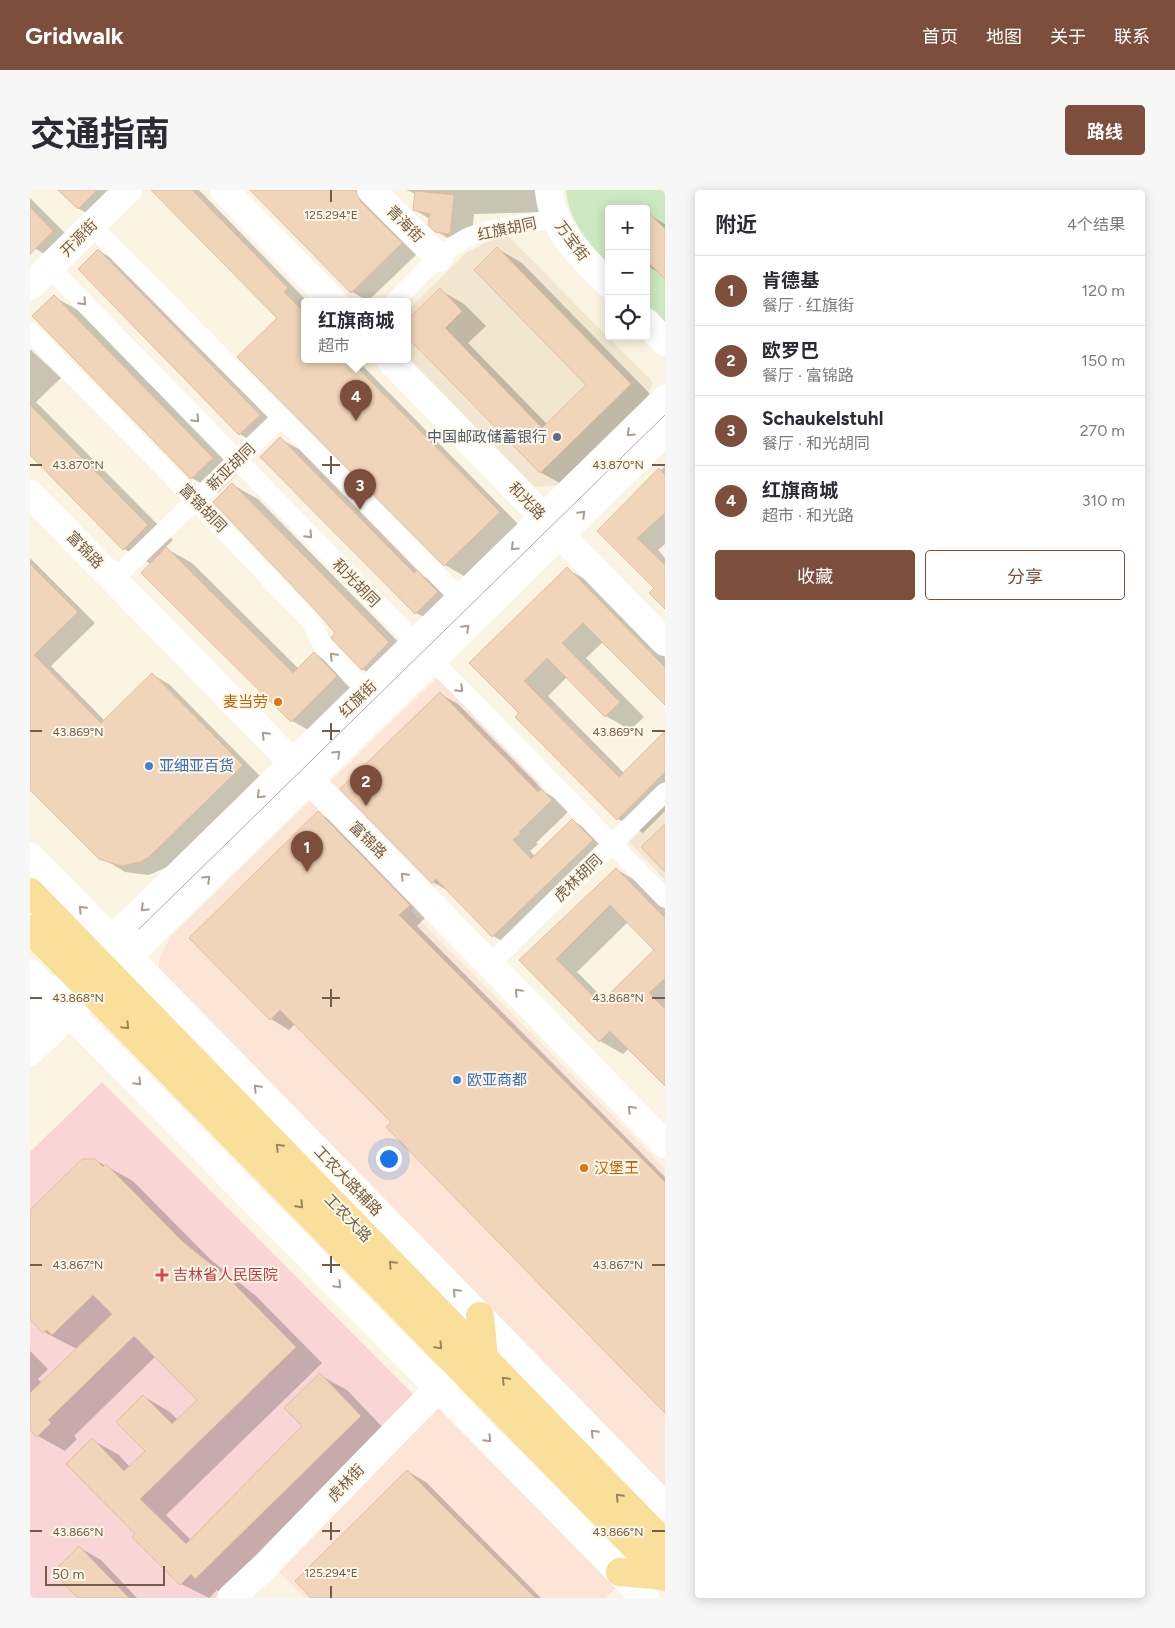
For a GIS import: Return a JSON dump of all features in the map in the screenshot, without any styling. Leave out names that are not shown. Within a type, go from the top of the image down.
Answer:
[{"type":"main road","name":"工农大路","points":[[30,892],[102,965],[472,1363],[665,1577]]},
{"type":"main road","name":"工农大路","points":[[30,929],[102,965]]},
{"type":"main road","points":[[472,1363],[480,1316]]},
{"type":"main road","name":"工农大路","points":[[472,1363],[660,1534]]},
{"type":"main road","points":[[629,1588],[665,1577]]},
{"type":"street","name":"开源街","points":[[39,277],[128,190]]},
{"type":"street","points":[[224,190],[330,298]]},
{"type":"street","name":"青海街","points":[[371,190],[439,258]]},
{"type":"street","name":"万宝街","points":[[549,190],[554,219],[574,248],[605,280]]},
{"type":"street","name":"红旗胡同","points":[[398,298],[454,245],[473,235],[554,219]]},
{"type":"street","points":[[91,225],[461,599]]},
{"type":"street","name":"和光胡同","points":[[39,277],[237,462],[665,898]]},
{"type":"street","points":[[650,326],[665,342]]},
{"type":"street","name":"富锦胡同","points":[[30,332],[196,500],[311,622],[322,644],[366,691]]},
{"type":"street","name":"和光路","points":[[393,363],[665,642]]},
{"type":"street","name":"红旗街","points":[[30,1052],[62,1004],[552,527],[665,399]]},
{"type":"street","name":"新亚胡同","points":[[114,580],[282,417]]},
{"type":"street","name":"红旗街","points":[[301,772],[366,691],[424,652],[461,599],[552,527],[665,432]]},
{"type":"street","name":"富锦路","points":[[30,494],[665,1144]]},
{"type":"street","name":"虎林胡同","points":[[490,964],[665,792]]},
{"type":"street","name":"工农大路辅路","points":[[30,856],[102,965],[480,1316],[665,1506]]},
{"type":"street","points":[[30,972],[439,1388],[629,1588]]},
{"type":"street","name":"红旗街","points":[[30,1020],[62,1004]]},
{"type":"street","name":"虎林街","points":[[231,1598],[265,1566],[439,1388],[472,1363]]},
{"type":"shaded area","points":[[508,236],[605,334],[605,340],[611,340],[653,382],[644,403],[559,485],[535,487],[411,361],[411,307],[466,253],[489,241]]},
{"type":"shaded area","name":"欧亚商都","points":[[438,677],[541,782],[411,911],[665,1169],[665,1490],[159,969],[159,959],[170,937]]},
{"type":"shaded area","points":[[665,807],[665,880],[629,842]]},
{"type":"shaded area","name":"吉林省人民医院","points":[[102,1082],[417,1398],[215,1598],[30,1598],[30,1152]]},
{"type":"shaded area","points":[[438,1401],[618,1586],[605,1598],[305,1598],[274,1567]]},
{"type":"green space","points":[[566,190],[665,190],[665,324],[650,308],[650,205],[605,205],[605,260],[587,240],[575,222]]},
{"type":"building","points":[[58,190],[97,190],[78,209]]},
{"type":"building","points":[[151,190],[192,190],[288,288],[284,292],[301,309],[301,363],[353,363],[500,512],[444,566],[237,357],[277,318]]},
{"type":"building","points":[[250,190],[356,190],[360,201],[402,243],[351,293]]},
{"type":"building","points":[[415,191],[454,195],[450,234],[435,232],[428,225],[430,214],[413,210]]},
{"type":"building","points":[[30,207],[53,231],[30,254]]},
{"type":"building","points":[[650,214],[665,229],[665,279],[650,264]]},
{"type":"building","points":[[497,247],[631,384],[540,473],[411,341],[411,316],[440,288],[462,311],[445,328],[542,428],[586,385],[474,270]]},
{"type":"building","points":[[98,249],[260,415],[239,435],[78,269]]},
{"type":"building","points":[[54,295],[213,458],[191,479],[32,316]]},
{"type":"building","points":[[30,405],[148,525],[123,550],[30,455]]},
{"type":"building","points":[[280,437],[414,573],[417,570],[438,592],[415,614],[260,457]]},
{"type":"building","points":[[659,468],[665,475],[665,513],[637,538],[665,565],[665,609],[649,593],[654,588],[597,531]]},
{"type":"building","points":[[232,483],[389,642],[362,670],[331,638],[335,633],[319,614],[213,502]]},
{"type":"building","points":[[166,547],[293,673],[314,652],[337,676],[291,722],[141,573]]},
{"type":"building","points":[[30,564],[78,612],[34,655],[101,723],[152,673],[243,765],[149,857],[140,862],[121,866],[99,859],[30,790]]},
{"type":"building","points":[[567,567],[665,667],[665,705],[583,623],[562,643],[620,702],[605,717],[547,658],[524,681],[619,777],[665,731],[665,772],[617,820],[515,717],[519,713],[469,663]]},
{"type":"building","points":[[440,692],[538,792],[541,789],[552,800],[513,840],[531,859],[572,819],[593,840],[492,937],[436,879],[432,883],[340,789]]},
{"type":"building","name":"欧亚商都","points":[[318,811],[410,905],[399,915],[665,1182],[665,1413],[386,1127],[391,1122],[280,1010],[270,1020],[189,938]]},
{"type":"building","points":[[665,824],[665,872],[641,847]]},
{"type":"building","points":[[616,868],[665,918],[665,978],[649,993],[665,1009],[665,1086],[610,1031],[599,1042],[519,960]],"holes":[[[610,905],[654,950],[600,1003],[556,959]]]},
{"type":"building","points":[[82,1159],[95,1159],[103,1167],[106,1164],[183,1242],[229,1279],[296,1347],[140,1499],[186,1544],[302,1426],[284,1408],[320,1373],[361,1416],[195,1579],[191,1574],[180,1585],[132,1537],[135,1534],[66,1464],[92,1438],[124,1471],[145,1451],[116,1422],[143,1395],[172,1424],[197,1400],[134,1336],[48,1420],[51,1423],[37,1437],[30,1430],[30,1393],[112,1314],[93,1295],[52,1335],[47,1330],[43,1333],[30,1319],[30,1210]]},
{"type":"building","points":[[407,1470],[535,1598],[311,1598],[295,1581]]},
{"type":"building","points":[[79,1546],[129,1598],[78,1598],[53,1572]]},
{"type":"tram line","points":[[139,929],[665,415]]},
{"type":"place","name":"红旗商城","points":[[356,421]]},
{"type":"place","name":"中国邮政储蓄银行","points":[[557,437]]},
{"type":"place","name":"Schaukelstuhl","points":[[360,510]]},
{"type":"place","name":"麦当劳","points":[[278,702]]},
{"type":"place","name":"亚细亚百货","points":[[149,766]]},
{"type":"place","name":"欧罗巴","points":[[366,806]]},
{"type":"place","name":"肯德基","points":[[307,872]]},
{"type":"place","name":"欧亚商都","points":[[457,1080]]},
{"type":"place","name":"汉堡王","points":[[584,1168]]},
{"type":"place","name":"吉林省人民医院","points":[[162,1275]]}]
